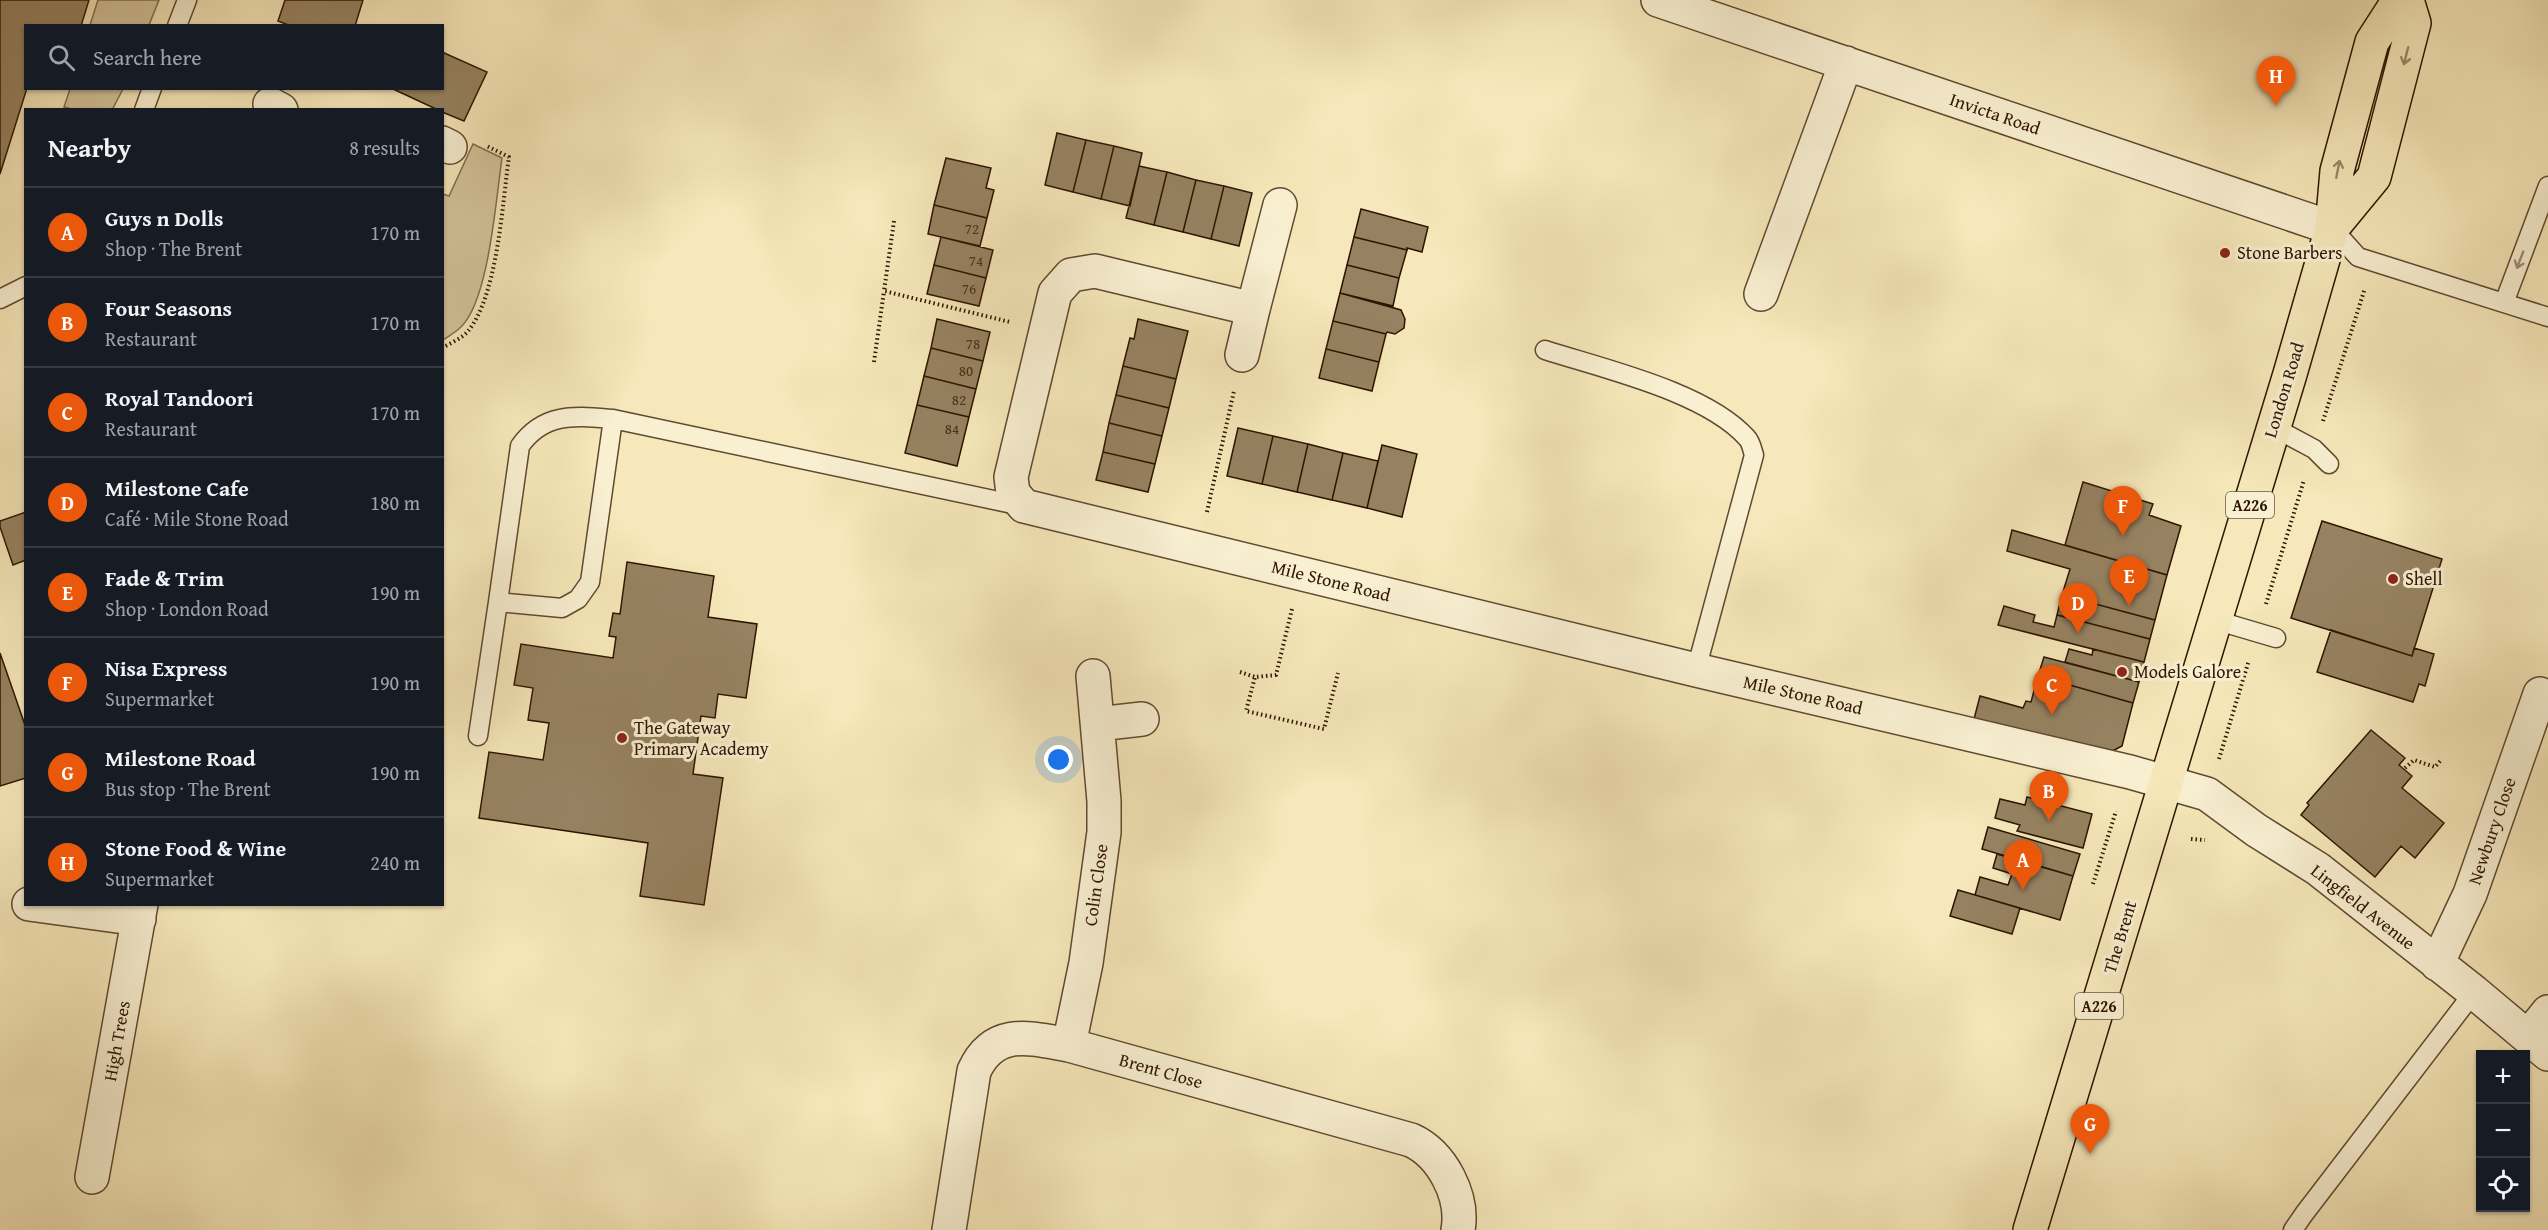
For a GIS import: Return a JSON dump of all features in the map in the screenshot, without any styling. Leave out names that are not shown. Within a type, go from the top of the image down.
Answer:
[{"type":"main road","name":"London Road","points":[[2166,782],[2332,228],[2337,171],[2372,42],[2398,0]]},
{"type":"main road","points":[[2332,228],[2374,177],[2414,23],[2407,0]]},
{"type":"main road","name":"The Brent","points":[[2030,1230],[2166,782]]},
{"type":"street","name":"Invicta Road","points":[[1658,0],[2332,228]]},
{"type":"street","points":[[1761,294],[1846,63]]},
{"type":"street","points":[[1242,355],[1280,205]]},
{"type":"street","points":[[1024,506],[1013,493],[1011,477],[1055,293],[1071,275],[1095,271],[1253,309]]},
{"type":"street","name":"Mile Stone Road","points":[[1024,506],[2166,782]]},
{"type":"street","name":"Colin Close","points":[[1069,1045],[1086,963],[1104,832],[1093,676]]},
{"type":"street","name":"Newbury Close","points":[[2437,964],[2470,894],[2540,694]]},
{"type":"street","points":[[1098,724],[1142,719]]},
{"type":"street","name":"Lingfield Avenue","points":[[2166,782],[2207,794],[2256,830],[2318,869],[2474,992],[2541,1034]]},
{"type":"street","points":[[0,901],[24,904]]},
{"type":"street","points":[[55,906],[140,912]]},
{"type":"street","name":"High Trees","points":[[92,1177],[140,912]]},
{"type":"street","name":"Brent Close","points":[[949,1230],[970,1083],[983,1054],[992,1046],[1010,1039],[1040,1040],[1069,1045],[1412,1140],[1434,1156],[1448,1178],[1458,1204],[1458,1230]]},
{"type":"lane","points":[[178,24],[187,0]]},
{"type":"lane","points":[[145,108],[151,90]]},
{"type":"lane","points":[[2504,303],[2548,186]]},
{"type":"lane","points":[[2332,228],[2358,257],[2548,317]]},
{"type":"lane","points":[[0,299],[24,287]]},
{"type":"lane","points":[[1545,350],[1672,392],[1723,417],[1749,440],[1754,455],[1696,670]]},
{"type":"lane","points":[[478,736],[520,446],[530,433],[546,422],[568,417],[613,419],[1024,506]]},
{"type":"lane","points":[[498,602],[562,608],[578,599],[590,582],[613,419]]},
{"type":"lane","points":[[2273,427],[2314,449],[2329,464]]},
{"type":"lane","points":[[2215,620],[2276,638]]},
{"type":"lane","points":[[2294,1230],[2474,992]]},
{"type":"path","points":[[444,347],[468,332],[482,308],[491,279],[509,157],[473,139],[446,145]]},
{"type":"path","points":[[874,362],[894,221]]},
{"type":"path","points":[[2218,765],[2257,632],[2373,262]]},
{"type":"path","points":[[884,291],[1046,331]]},
{"type":"path","points":[[1198,549],[1242,355]]},
{"type":"path","points":[[1240,672],[1255,677],[1276,675],[1295,598]]},
{"type":"path","points":[[1280,660],[1287,661]]},
{"type":"path","points":[[1255,677],[1246,711],[1324,729],[1338,673]]},
{"type":"path","points":[[2405,768],[2414,760],[2435,767],[2442,759]]},
{"type":"path","points":[[2090,895],[2119,800]]},
{"type":"shaded area","points":[[98,0],[159,0],[149,24],[90,24]]},
{"type":"shaded area","points":[[69,90],[122,90],[113,108],[64,107]]},
{"type":"shaded area","points":[[473,144],[502,158],[490,247],[478,295],[471,314],[461,327],[444,339],[444,194],[449,196]]},
{"type":"building","points":[[0,0],[89,0],[82,24],[24,24],[24,90],[26,90],[0,174]]},
{"type":"building","points":[[285,0],[363,0],[356,24],[286,24],[278,21]]},
{"type":"building","points":[[444,53],[487,72],[464,121],[444,113],[444,108],[434,108],[395,90],[444,90]]},
{"type":"building","points":[[1057,133],[1086,140],[1073,192],[1045,185]]},
{"type":"building","points":[[1086,140],[1114,146],[1101,199],[1073,192]]},
{"type":"building","points":[[1114,146],[1142,153],[1130,206],[1101,199]]},
{"type":"building","points":[[946,158],[991,168],[986,188],[994,190],[987,218],[934,205]]},
{"type":"building","points":[[1139,166],[1167,172],[1154,225],[1126,218]]},
{"type":"building","points":[[1167,172],[1196,180],[1183,232],[1154,225]]},
{"type":"building","points":[[1196,180],[1224,186],[1211,239],[1183,232]]},
{"type":"building","points":[[1224,186],[1252,193],[1239,246],[1211,239]]},
{"type":"building","points":[[934,205],[987,218],[980,246],[928,234]]},
{"type":"building","points":[[1361,209],[1428,227],[1422,252],[1354,237]]},
{"type":"building","points":[[941,237],[993,250],[986,278],[934,265]]},
{"type":"building","points":[[1354,237],[1407,250],[1399,278],[1347,265]]},
{"type":"building","points":[[934,265],[986,278],[979,306],[927,294]]},
{"type":"building","points":[[1347,265],[1399,278],[1393,306],[1340,293]]},
{"type":"building","points":[[1340,293],[1401,310],[1405,319],[1404,328],[1395,334],[1387,332],[1386,334],[1333,321]]},
{"type":"building","points":[[937,319],[990,332],[983,361],[931,348]]},
{"type":"building","points":[[1138,319],[1188,331],[1176,379],[1123,366],[1130,338],[1134,339]]},
{"type":"building","points":[[1333,321],[1386,334],[1379,362],[1326,349]]},
{"type":"building","points":[[931,348],[983,361],[976,389],[924,376]]},
{"type":"building","points":[[1326,349],[1379,362],[1372,391],[1319,378]]},
{"type":"building","points":[[1123,366],[1176,379],[1169,408],[1116,395]]},
{"type":"building","points":[[924,376],[976,389],[969,417],[917,405]]},
{"type":"building","points":[[1116,395],[1169,408],[1162,436],[1109,423]]},
{"type":"building","points":[[917,405],[969,417],[957,466],[905,453]]},
{"type":"building","points":[[1109,423],[1162,436],[1155,464],[1103,452]]},
{"type":"building","points":[[1238,428],[1273,436],[1262,484],[1227,476]]},
{"type":"building","points":[[1273,436],[1308,444],[1297,492],[1262,484]]},
{"type":"building","points":[[1308,444],[1343,453],[1332,500],[1297,492]]},
{"type":"building","points":[[1382,445],[1417,454],[1402,517],[1367,508]]},
{"type":"building","points":[[1103,452],[1155,464],[1148,492],[1096,480]]},
{"type":"building","points":[[1343,453],[1378,461],[1367,508],[1332,500]]},
{"type":"building","points":[[2083,482],[2153,504],[2149,515],[2181,526],[2167,575],[2065,545]]},
{"type":"building","points":[[24,513],[24,561],[13,565],[0,521]]},
{"type":"building","points":[[2322,521],[2442,559],[2412,656],[2291,618]]},
{"type":"building","points":[[2012,530],[2167,575],[2155,620],[2062,595],[2070,569],[2007,551]]},
{"type":"building","name":"The Gateway Primary Academy","points":[[627,562],[714,576],[708,617],[757,624],[746,698],[718,694],[715,718],[701,716],[693,774],[723,778],[704,905],[640,896],[648,843],[479,818],[489,752],[543,760],[549,723],[528,720],[533,688],[514,685],[521,644],[613,658],[616,637],[609,636],[613,613],[620,614]]},
{"type":"building","points":[[2062,595],[2155,620],[2150,639],[2057,615]]},
{"type":"building","points":[[2004,606],[2035,615],[2033,622],[2054,627],[2057,615],[2150,639],[2144,662],[1998,625]]},
{"type":"building","points":[[2331,630],[2412,656],[2414,648],[2434,654],[2425,686],[2419,684],[2413,702],[2317,672]]},
{"type":"building","name":"Models Galore","points":[[2069,649],[2092,655],[2093,649],[2144,662],[2139,682],[2065,662]]},
{"type":"building","points":[[0,653],[24,722],[24,779],[0,786]]},
{"type":"building","points":[[2044,657],[2139,682],[2133,703],[2038,676]]},
{"type":"building","points":[[2038,676],[2133,703],[2122,746],[2109,753],[1973,723],[1980,696],[2023,708],[2026,701],[2031,702]]},
{"type":"building","points":[[2371,730],[2405,758],[2399,765],[2412,776],[2402,788],[2444,823],[2415,858],[2401,846],[2375,877],[2301,815],[2309,805],[2307,803]]},
{"type":"building","points":[[2027,797],[2092,814],[2083,848],[2017,831],[2020,825],[1995,818],[2000,799],[2025,805]]},
{"type":"building","points":[[1988,827],[2080,854],[2073,876],[1982,849]]},
{"type":"building","points":[[1997,854],[2073,876],[2060,920],[1975,895],[1980,877],[2008,885],[2012,874],[1993,868]]},
{"type":"building","points":[[1958,890],[2020,908],[2012,934],[1950,916]]},
{"type":"place","name":"Stone Food & Wine","points":[[2276,106]]},
{"type":"place","name":"Stone Barbers","points":[[2225,253]]},
{"type":"place","name":"Nisa Express","points":[[2123,536]]},
{"type":"place","name":"Shell","points":[[2393,579]]},
{"type":"place","name":"Fade & Trim","points":[[2129,606]]},
{"type":"place","name":"Milestone Cafe","points":[[2078,633]]},
{"type":"place","name":"Models Galore","points":[[2122,672]]},
{"type":"place","name":"Royal Tandoori","points":[[2052,715]]},
{"type":"place","name":"The Gateway Primary Academy","points":[[622,738]]},
{"type":"place","name":"Four Seasons","points":[[2049,821]]},
{"type":"place","name":"Guys n Dolls","points":[[2023,890]]},
{"type":"place","name":"Milestone Road","points":[[2090,1154]]}]
